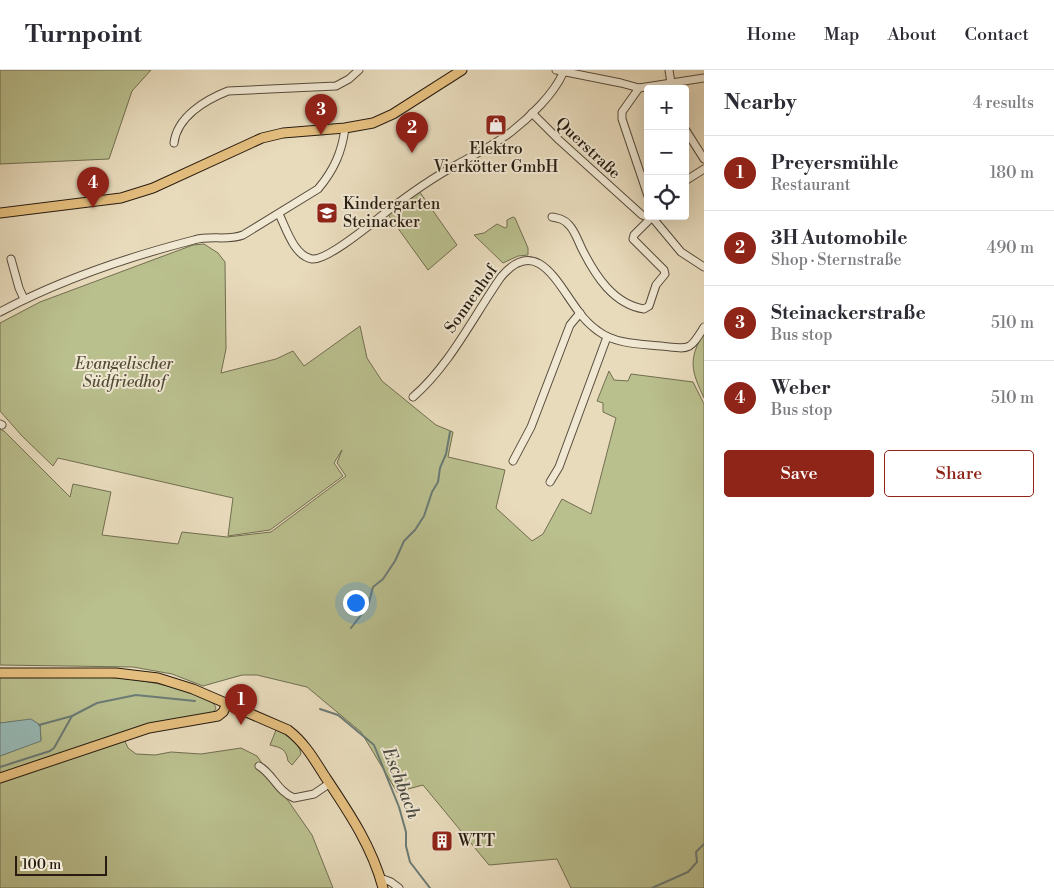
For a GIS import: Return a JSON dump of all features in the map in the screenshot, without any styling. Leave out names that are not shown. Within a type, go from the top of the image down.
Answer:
[{"type":"main road","points":[[0,212],[121,198],[153,188],[262,138],[283,133],[345,128],[383,120],[462,70]]},
{"type":"main road","points":[[0,673],[136,675],[175,683],[284,728],[294,735],[309,752],[363,836],[372,855],[382,888]]},
{"type":"main road","points":[[0,778],[144,730],[218,716],[223,712],[227,704]]},
{"type":"street","points":[[174,143],[182,124],[190,114],[215,96],[228,90],[336,86],[349,80],[359,70]]},
{"type":"street","points":[[669,70],[670,85],[704,78]]},
{"type":"street","points":[[279,214],[300,253],[311,259],[324,256],[431,179],[499,141],[532,113],[552,91],[565,71],[638,88],[644,87]]},
{"type":"street","points":[[638,88],[622,112],[622,119],[644,184]]},
{"type":"street","name":"Querstraße","points":[[532,113],[552,134],[644,216]]},
{"type":"street","points":[[0,312],[24,299],[119,263],[196,239],[237,237],[279,214],[318,189],[339,156],[345,128]]},
{"type":"street","points":[[686,130],[704,159]]},
{"type":"street","points":[[689,178],[704,169]]},
{"type":"street","points":[[552,217],[563,220],[571,227],[593,269],[612,292],[630,304],[644,309],[649,306],[656,286],[665,274],[664,270],[633,239],[634,235],[648,220]]},
{"type":"street","name":"Querstraße","points":[[654,220],[682,252],[704,267]]},
{"type":"street","points":[[10,259],[24,299]]},
{"type":"street","name":"Sonnenhof","points":[[412,397],[439,368],[501,277],[516,264],[528,260],[544,266],[580,313],[592,326],[607,337],[638,344],[684,349],[694,344],[704,327]]},
{"type":"street","points":[[514,461],[531,427],[570,325],[580,313]]},
{"type":"street","points":[[550,482],[559,467],[607,337]]},
{"type":"street","points":[[259,766],[272,776],[282,791],[294,798],[314,794],[330,783]]},
{"type":"street","points":[[380,878],[391,882],[399,888]]},
{"type":"green space","points":[[0,70],[151,70],[132,91],[109,159],[0,164]]},
{"type":"green space","points":[[419,191],[457,245],[428,270],[387,213]]},
{"type":"green space","points":[[513,217],[528,248],[528,255],[518,256],[503,263],[474,235],[484,233],[497,224],[505,228],[507,227],[507,220]]},
{"type":"green space","name":"Evangelischer Südfriedhof","points":[[204,244],[218,253],[225,262],[226,349],[221,373],[276,359],[293,351],[304,366],[360,326],[367,358],[382,381],[436,425],[453,432],[448,457],[505,470],[496,508],[532,541],[543,534],[562,499],[591,514],[616,418],[603,412],[603,403],[597,401],[609,371],[614,380],[628,381],[631,374],[693,382],[704,404],[704,888],[571,888],[557,859],[489,865],[423,785],[397,792],[361,732],[307,687],[257,675],[242,675],[203,686],[172,674],[133,667],[0,665],[0,429],[70,497],[73,484],[111,492],[102,535],[178,544],[182,532],[227,537],[271,532],[346,476],[337,463],[342,450],[334,463],[343,476],[270,530],[228,536],[233,498],[58,458],[53,466],[22,436],[0,411],[0,323],[40,302],[193,245]]},
{"type":"green space","points":[[704,332],[704,398],[696,380],[693,365],[695,350]]},
{"type":"green space","points":[[74,676],[147,682],[194,694],[210,701],[216,708],[213,714],[0,774],[0,756],[41,740],[40,725],[31,720],[0,723],[0,677]]},
{"type":"green space","points":[[276,730],[292,739],[300,749],[301,754],[292,765],[283,750],[270,745]]},
{"type":"green space","points":[[124,739],[128,748],[136,754],[155,755],[171,752],[201,754],[241,748],[257,756],[312,835],[333,888],[0,888],[0,780]]},
{"type":"water","points":[[31,719],[40,725],[41,741],[0,756],[0,723]]},
{"type":"waterway","points":[[351,628],[368,606],[373,587],[383,579],[395,561],[404,541],[415,530],[424,516],[432,492],[438,482],[450,432]]},
{"type":"waterway","name":"Eschbach","points":[[0,767],[50,751],[54,748],[72,716],[97,703],[136,695],[195,701]]},
{"type":"waterway","name":"Eschbach","points":[[320,709],[338,715],[374,745],[399,807],[406,832],[406,846],[410,862],[430,888]]},
{"type":"waterway","points":[[39,725],[72,716]]},
{"type":"waterway","points":[[652,888],[688,872],[697,862],[696,852],[704,844]]},
{"type":"place","name":"Elektro Vierkötter GmbH","points":[[496,125]]},
{"type":"place","name":"Steinackerstraße","points":[[321,135]]},
{"type":"place","name":"3H Automobile","points":[[412,153]]},
{"type":"place","name":"Weber","points":[[93,208]]},
{"type":"place","name":"Kindergarten Steinacker","points":[[327,213]]},
{"type":"place","name":"Preyersmühle","points":[[241,725]]},
{"type":"place","name":"WTT","points":[[442,841]]}]
